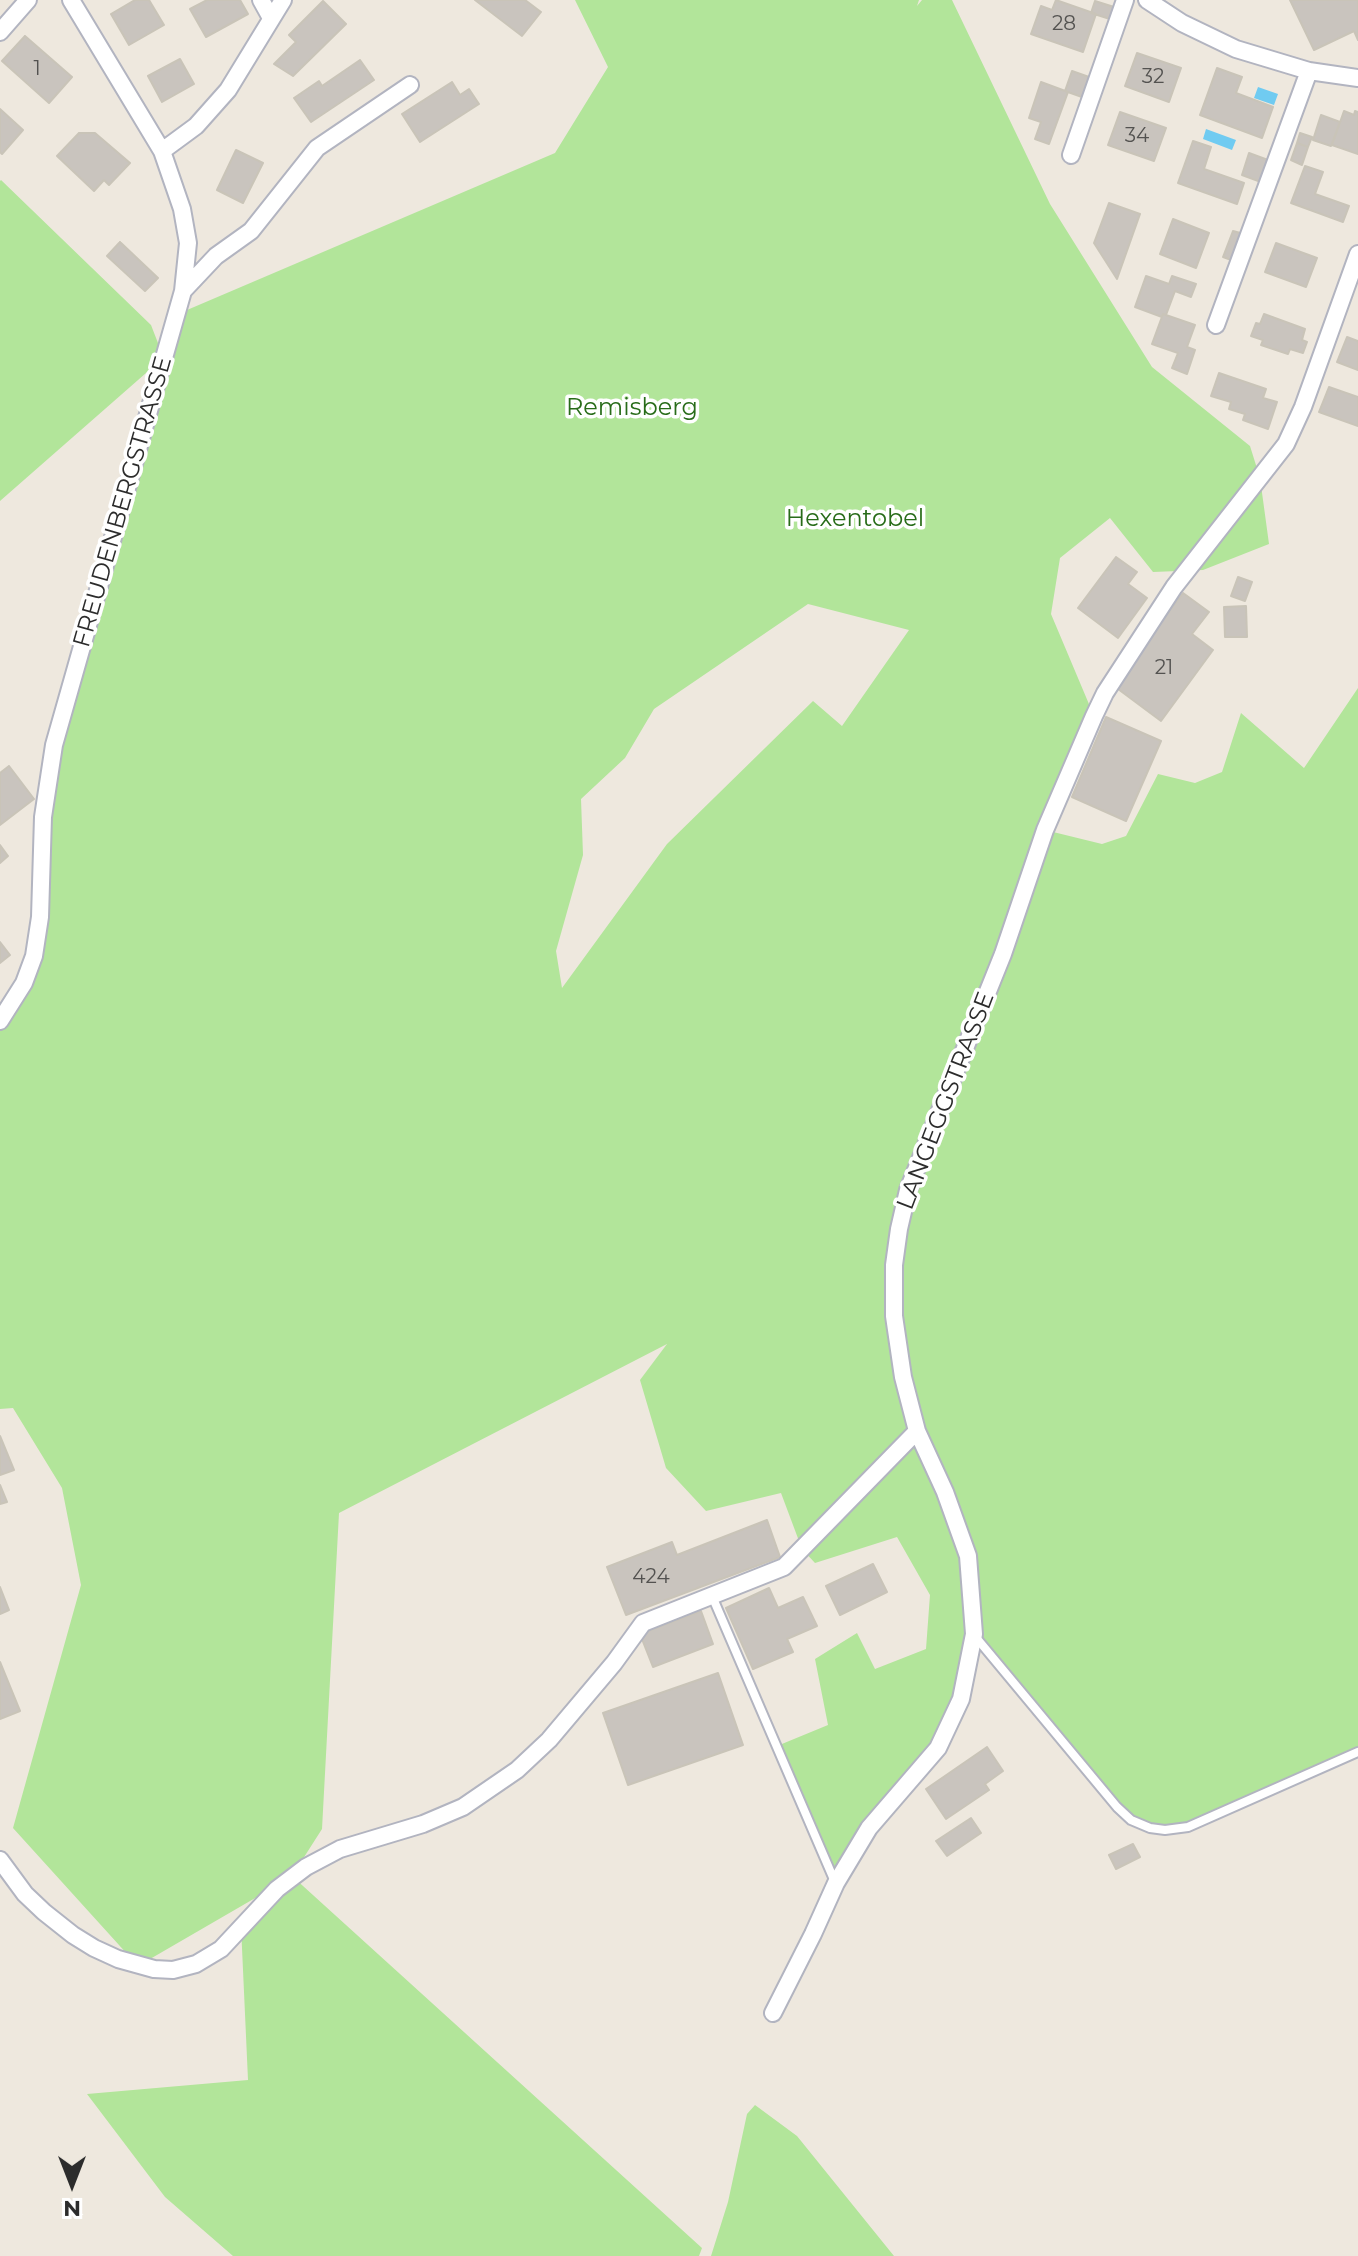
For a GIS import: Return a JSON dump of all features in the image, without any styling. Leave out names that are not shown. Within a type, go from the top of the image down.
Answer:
[{"type":"street","points":[[0,32],[28,0]]},
{"type":"street","name":"FREUDENBERGSTRASSE","points":[[0,1021],[24,983],[34,956],[40,917],[43,817],[54,745],[183,291],[188,243],[182,209],[162,151],[71,0]]},
{"type":"street","points":[[261,0],[271,18]]},
{"type":"street","points":[[162,151],[196,126],[228,90],[283,0]]},
{"type":"street","points":[[1071,155],[1125,0]]},
{"type":"street","points":[[1147,0],[1182,23],[1236,49],[1309,71],[1358,78]]},
{"type":"street","points":[[1216,325],[1309,71]]},
{"type":"street","points":[[183,291],[216,256],[251,231],[317,148],[410,85]]},
{"type":"street","name":"LANGEGGSTRASSE","points":[[773,2013],[836,1883],[869,1828],[938,1748],[961,1699],[974,1634],[968,1556],[945,1492],[917,1431],[903,1377],[894,1316],[894,1265],[905,1203],[953,1074],[1003,954],[1045,830],[1094,716],[1105,693],[1174,587],[1286,444],[1303,407],[1358,254]]},
{"type":"street","points":[[0,1860],[25,1894],[44,1912],[94,1948],[118,1959],[154,1969],[173,1970],[196,1964],[221,1949],[277,1889],[306,1867],[340,1849],[463,1807],[499,1784],[549,1740],[614,1663],[643,1623],[784,1567],[917,1431]]},
{"type":"lane","points":[[712,1596],[836,1883]]},
{"type":"lane","points":[[974,1634],[1117,1807],[1131,1820],[1150,1828],[1172,1830],[1188,1827],[1358,1752]]},
{"type":"green space","points":[[575,0],[919,0],[917,6],[922,0],[952,0],[1050,204],[1152,367],[1250,446],[1260,478],[1269,544],[1203,570],[1153,572],[1110,518],[1060,558],[1051,614],[1094,716],[1045,830],[1102,844],[1126,836],[1158,774],[1195,783],[1222,772],[1241,713],[1304,768],[1358,688],[1358,1749],[1195,1819],[1176,1825],[1154,1825],[1135,1817],[1121,1804],[974,1635],[938,1748],[836,1883],[777,1746],[828,1725],[815,1659],[857,1633],[875,1669],[926,1649],[930,1595],[897,1537],[815,1563],[802,1549],[781,1493],[706,1511],[666,1468],[640,1380],[667,1344],[339,1513],[322,1829],[292,1876],[702,2248],[699,2256],[233,2256],[165,2197],[87,2094],[248,2080],[241,1926],[288,1879],[138,1966],[13,1828],[81,1585],[62,1488],[13,1408],[0,1409],[0,1023],[24,983],[41,881],[45,799],[162,359],[0,501],[0,181],[151,325],[163,356],[180,313],[555,153],[608,67]],"holes":[[[808,604],[909,630],[842,726],[813,701],[667,844],[562,988],[556,951],[583,855],[581,799],[625,758],[654,709]]]},
{"type":"green space","points":[[755,2105],[797,2136],[894,2256],[711,2256],[728,2202],[747,2114]]},
{"type":"water","points":[[1258,87],[1278,94],[1274,105],[1254,98]]},
{"type":"water","points":[[1206,129],[1236,140],[1232,150],[1203,139]]},
{"type":"building","points":[[135,0],[149,0],[164,25],[129,45],[111,14]]},
{"type":"building","points":[[207,0],[240,0],[248,14],[206,37],[190,9]]},
{"type":"building","points":[[475,0],[525,0],[541,12],[522,36]]},
{"type":"building","points":[[1056,0],[1096,14],[1083,52],[1031,34],[1041,6],[1052,10]]},
{"type":"building","points":[[1290,0],[1358,0],[1358,40],[1354,31],[1314,50]]},
{"type":"building","points":[[323,1],[346,24],[293,76],[274,64],[296,42],[289,35]]},
{"type":"building","points":[[1095,1],[1114,7],[1110,19],[1091,13]]},
{"type":"building","points":[[25,36],[72,77],[49,103],[2,61]]},
{"type":"building","points":[[1137,53],[1181,68],[1169,102],[1125,86]]},
{"type":"building","points":[[180,59],[194,84],[162,102],[148,76]]},
{"type":"building","points":[[360,60],[374,80],[311,122],[294,98],[319,81],[322,86]]},
{"type":"building","points":[[1217,68],[1242,77],[1236,93],[1273,107],[1262,138],[1200,115]]},
{"type":"building","points":[[1072,71],[1089,77],[1082,97],[1065,91]]},
{"type":"building","points":[[452,82],[460,95],[469,89],[479,104],[420,142],[402,114]]},
{"type":"building","points":[[1041,82],[1068,92],[1049,144],[1035,139],[1041,122],[1029,118]]},
{"type":"building","points":[[0,109],[23,130],[2,154],[0,152]]},
{"type":"building","points":[[1344,111],[1354,115],[1355,111],[1358,112],[1358,154],[1332,145]]},
{"type":"building","points":[[1120,112],[1166,128],[1154,161],[1108,145]]},
{"type":"building","points":[[1321,115],[1340,122],[1331,146],[1313,140]]},
{"type":"building","points":[[79,133],[95,133],[130,163],[109,185],[104,180],[94,191],[57,156]]},
{"type":"building","points":[[1300,133],[1312,137],[1308,147],[1297,143]]},
{"type":"building","points":[[1193,141],[1211,147],[1204,169],[1244,183],[1237,204],[1178,183]]},
{"type":"building","points":[[1297,143],[1308,147],[1302,165],[1291,160]]},
{"type":"building","points":[[236,150],[263,163],[243,203],[217,190]]},
{"type":"building","points":[[1249,153],[1268,160],[1261,182],[1242,175]]},
{"type":"building","points":[[1305,166],[1323,172],[1315,194],[1349,206],[1343,222],[1291,203]]},
{"type":"building","points":[[1109,203],[1140,214],[1117,279],[1094,243]]},
{"type":"building","points":[[1173,219],[1209,233],[1196,268],[1160,254]]},
{"type":"building","points":[[1233,231],[1244,234],[1234,261],[1223,257]]},
{"type":"building","points":[[120,242],[158,278],[145,291],[107,256]]},
{"type":"building","points":[[1276,243],[1317,258],[1306,287],[1265,272]]},
{"type":"building","points":[[1146,276],[1169,284],[1172,276],[1196,284],[1191,297],[1175,291],[1166,315],[1162,317],[1135,307]]},
{"type":"building","points":[[1163,314],[1195,325],[1187,347],[1195,350],[1187,374],[1172,368],[1178,353],[1152,344]]},
{"type":"building","points":[[1264,314],[1305,329],[1302,340],[1307,342],[1303,353],[1290,349],[1288,354],[1261,345],[1263,340],[1251,336]]},
{"type":"building","points":[[1347,337],[1358,341],[1358,370],[1337,362]]},
{"type":"building","points":[[1219,373],[1266,389],[1263,398],[1277,402],[1268,429],[1243,420],[1245,414],[1229,409],[1231,402],[1211,396]]},
{"type":"building","points":[[1329,387],[1358,397],[1358,426],[1319,412]]},
{"type":"building","points":[[1116,557],[1137,572],[1128,584],[1147,598],[1118,638],[1078,608]]},
{"type":"building","points":[[1238,577],[1252,582],[1245,601],[1231,596]]},
{"type":"building","points":[[1183,593],[1209,612],[1192,634],[1213,650],[1161,721],[1114,686]]},
{"type":"building","points":[[1246,606],[1247,637],[1225,637],[1224,607]]},
{"type":"building","points":[[1106,717],[1161,741],[1126,821],[1072,797]]},
{"type":"building","points":[[9,766],[34,799],[0,825],[0,773]]},
{"type":"building","points":[[0,845],[8,856],[0,863]]},
{"type":"building","points":[[0,942],[10,955],[0,963]]},
{"type":"building","points":[[0,1436],[14,1470],[0,1475]]},
{"type":"building","points":[[0,1485],[7,1502],[0,1504]]},
{"type":"building","points":[[767,1520],[780,1557],[626,1615],[607,1567],[672,1542],[677,1555]]},
{"type":"building","points":[[873,1564],[887,1592],[840,1615],[826,1586]]},
{"type":"building","points":[[0,1587],[9,1610],[0,1614]]},
{"type":"building","points":[[769,1588],[778,1608],[803,1597],[817,1626],[787,1639],[793,1652],[753,1669],[726,1608]]},
{"type":"building","points":[[701,1611],[713,1644],[653,1667],[640,1634]]},
{"type":"building","points":[[0,1662],[20,1711],[0,1719]]},
{"type":"building","points":[[718,1673],[743,1745],[628,1785],[603,1713]]},
{"type":"building","points":[[987,1747],[1003,1771],[985,1784],[989,1790],[946,1819],[926,1789]]},
{"type":"building","points":[[971,1818],[981,1833],[947,1856],[936,1841]]},
{"type":"building","points":[[1133,1844],[1140,1857],[1116,1869],[1109,1855]]},
{"type":"park label","name":"Remisberg","points":[[632,408]]},
{"type":"park label","name":"Hexentobel","points":[[855,519]]}]
